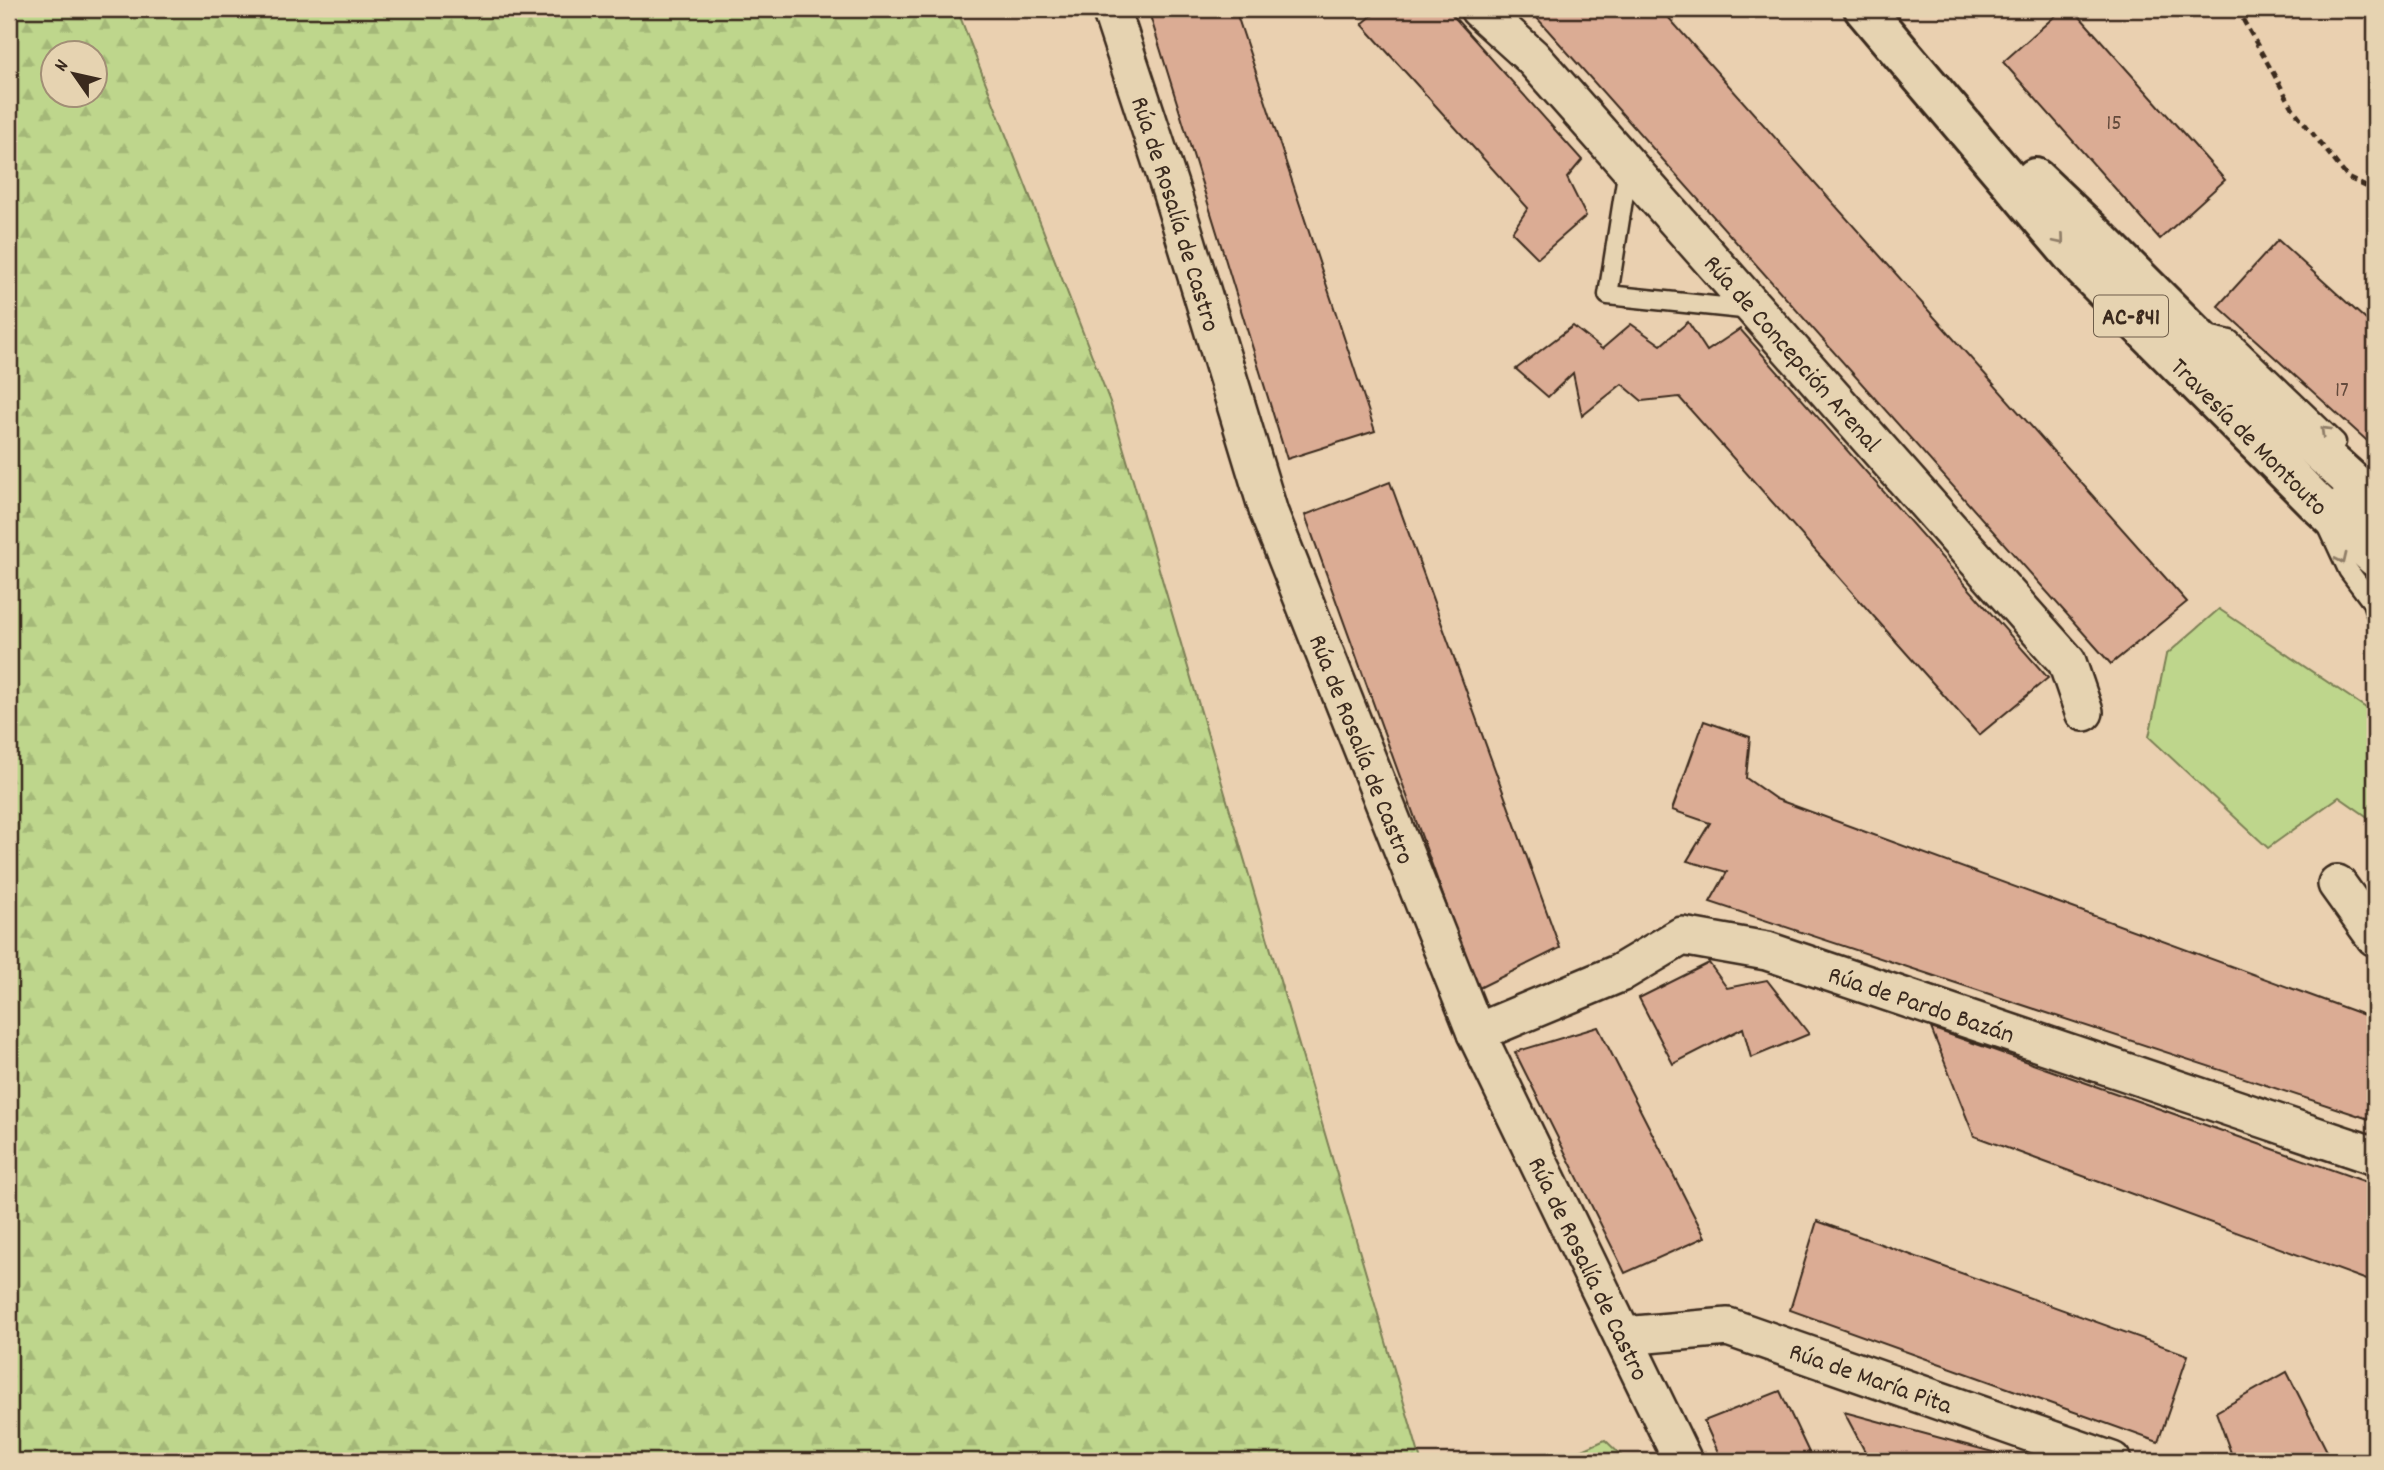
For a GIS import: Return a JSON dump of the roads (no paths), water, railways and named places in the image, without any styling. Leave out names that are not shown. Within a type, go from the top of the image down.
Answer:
[{"type":"main road","name":"Travesía de Montouto","points":[[1864,9],[2084,269],[2316,502],[2375,557]]},
{"type":"main road","name":"Travesía de Montouto","points":[[1906,57],[2097,237],[2241,381],[2375,502]]},
{"type":"street","name":"Rúa de Rosalía de Castro","points":[[1111,9],[1172,194],[1269,513],[1476,1033],[1682,1461]]},
{"type":"street","name":"Rúa de Concepción Arenal","points":[[1479,9],[1532,57],[2067,662],[2084,712]]},
{"type":"street","points":[[2337,884],[2375,937]]},
{"type":"street","name":"Rúa de Pardo Bazán","points":[[1476,1033],[1620,973],[1682,936],[1767,951],[2375,1156]]},
{"type":"street","name":"Rúa de María Pita","points":[[1624,1336],[1728,1327],[2112,1461]]},
{"type":"lane","points":[[1628,166],[1608,295],[1755,310]]},
{"type":"lane","points":[[2192,331],[2230,340],[2351,455]]},
{"type":"lane","points":[[2241,381],[2301,465],[2375,530]]},
{"type":"lane","points":[[2316,502],[2348,570],[2374,604]]}]
